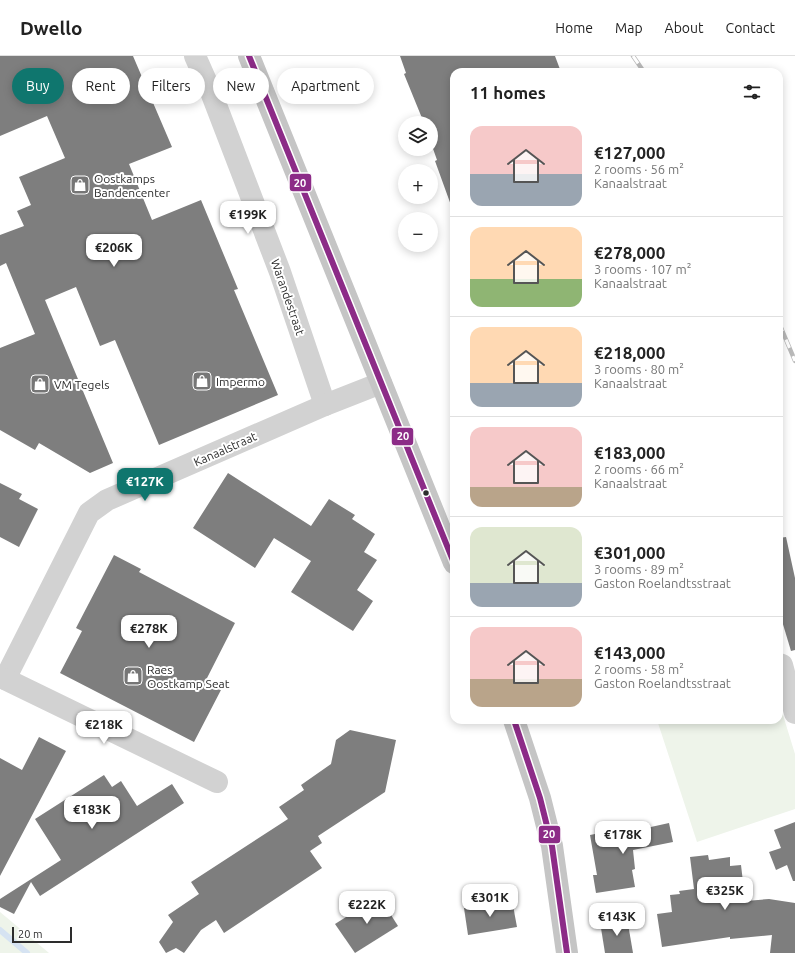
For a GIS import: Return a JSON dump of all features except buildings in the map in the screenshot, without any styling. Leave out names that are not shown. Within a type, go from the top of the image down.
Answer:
[{"type":"main road","points":[[249,56],[450,553]]},
{"type":"main road","points":[[515,724],[540,798],[552,846],[567,953]]},
{"type":"street","name":"Warandestraat","points":[[195,56],[211,92],[280,272],[325,405]]},
{"type":"street","name":"Kanaalstraat","points":[[217,782],[2,677],[89,512],[107,500],[325,405],[381,383]]},
{"type":"street","points":[[783,669],[795,713]]},
{"type":"shaded area","points":[[783,715],[795,754],[795,809],[697,842],[658,724],[783,724]]},
{"type":"shaded area","points":[[0,912],[49,953],[0,953]]},
{"type":"waterway","points":[[0,930],[27,953]]},
{"type":"railway","points":[[633,56],[641,68]]},
{"type":"railway","points":[[783,332],[795,361]]},
{"type":"transit line","name":"20","points":[[249,56],[450,553]]},
{"type":"transit line","name":"20","points":[[515,724],[540,798],[552,846],[567,953]]},
{"type":"place","name":"Oostkamps Bandencenter","points":[[80,185]]},
{"type":"place","name":"Impermo","points":[[202,381]]},
{"type":"place","name":"VM Tegels","points":[[40,384]]},
{"type":"place","name":"Raes Oostkamp Seat","points":[[133,676]]}]
